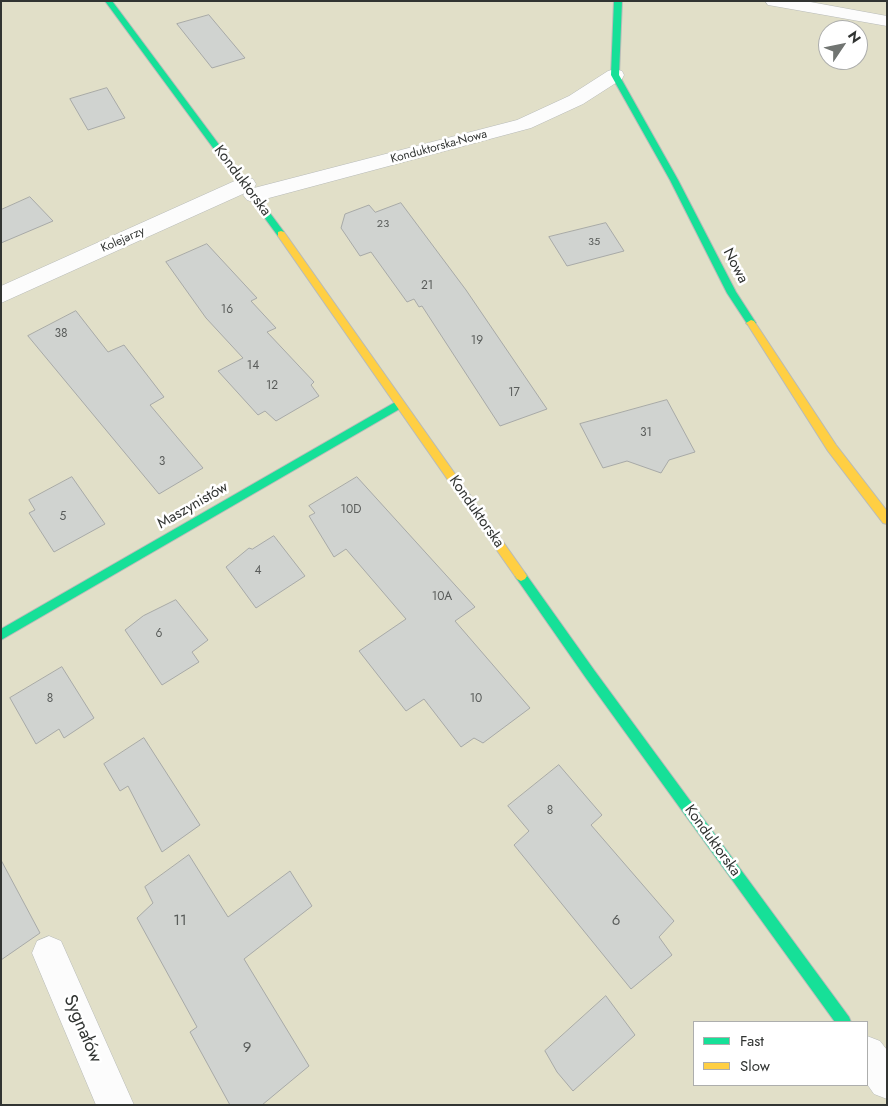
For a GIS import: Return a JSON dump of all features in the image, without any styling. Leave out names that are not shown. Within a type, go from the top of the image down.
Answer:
[{"type":"street","name":"Konduktorska","points":[[108,1],[250,190],[590,674],[843,1021]]},
{"type":"street","points":[[615,75],[618,1]]},
{"type":"street","points":[[774,1],[887,21]]},
{"type":"street","name":"Konduktorska-Nowa","points":[[250,190],[524,124],[576,100],[615,75]]},
{"type":"street","name":"Nowa","points":[[615,75],[674,180],[732,293],[832,448],[887,520]]},
{"type":"street","name":"Kolejarzy","points":[[1,295],[250,190]]},
{"type":"street","name":"Maszynistów","points":[[1,635],[399,404]]},
{"type":"street","name":"Sygnałów","points":[[50,953],[115,1105]]},
{"type":"street","points":[[868,1055],[887,1081]]},
{"type":"shaded area","points":[[1,1],[887,1],[887,1105],[1,1105]]},
{"type":"building","points":[[209,15],[245,58],[212,68],[177,24]]},
{"type":"building","points":[[107,88],[125,118],[88,130],[70,99]]},
{"type":"building","points":[[30,197],[53,221],[1,243],[1,210]]},
{"type":"building","points":[[401,203],[466,290],[547,409],[500,426],[422,306],[419,307],[414,299],[407,302],[371,252],[360,256],[341,228],[345,214],[369,205],[375,212]]},
{"type":"building","points":[[606,223],[624,251],[567,266],[549,237]]},
{"type":"building","points":[[207,244],[257,298],[251,301],[276,328],[267,332],[314,382],[311,385],[319,396],[276,421],[265,411],[258,415],[218,371],[243,358],[206,318],[166,262]]},
{"type":"building","points":[[76,311],[108,352],[124,345],[164,397],[150,405],[203,468],[159,494],[28,336]]},
{"type":"building","points":[[667,400],[695,452],[669,460],[661,473],[627,461],[603,468],[580,424]]},
{"type":"building","points":[[72,477],[105,524],[54,552],[29,513],[35,510],[29,500]]},
{"type":"building","points":[[357,477],[475,607],[455,621],[530,708],[483,743],[474,738],[461,747],[424,699],[406,711],[359,651],[406,619],[346,549],[334,557],[309,516],[315,513],[309,506]]},
{"type":"building","points":[[274,536],[305,576],[256,608],[226,567],[249,548],[252,549]]},
{"type":"building","points":[[176,600],[208,640],[192,652],[199,662],[162,685],[125,630],[143,616]]},
{"type":"building","points":[[62,667],[94,718],[64,738],[59,729],[36,744],[10,698]]},
{"type":"building","points":[[144,738],[200,825],[162,852],[128,786],[120,791],[104,764]]},
{"type":"building","points":[[559,765],[602,815],[591,825],[674,921],[659,937],[672,955],[631,989],[514,845],[529,831],[508,806]]},
{"type":"building","points":[[189,855],[228,917],[290,871],[312,906],[244,959],[309,1066],[262,1105],[230,1105],[190,1032],[197,1027],[137,918],[153,903],[145,887]]},
{"type":"building","points":[[1,860],[40,933],[1,960]]},
{"type":"building","points":[[606,996],[635,1035],[573,1091],[557,1072],[545,1051]]},
{"type":"traffic: fast","points":[[108,1],[281,234]]},
{"type":"traffic: fast","points":[[618,1],[615,75],[674,180],[732,293],[751,323]]},
{"type":"traffic: fast","points":[[1,635],[399,404]]},
{"type":"traffic: fast","points":[[521,576],[590,674],[843,1021]]},
{"type":"traffic: slow","points":[[281,234],[521,576]]},
{"type":"traffic: slow","points":[[751,323],[832,448],[887,520]]}]
